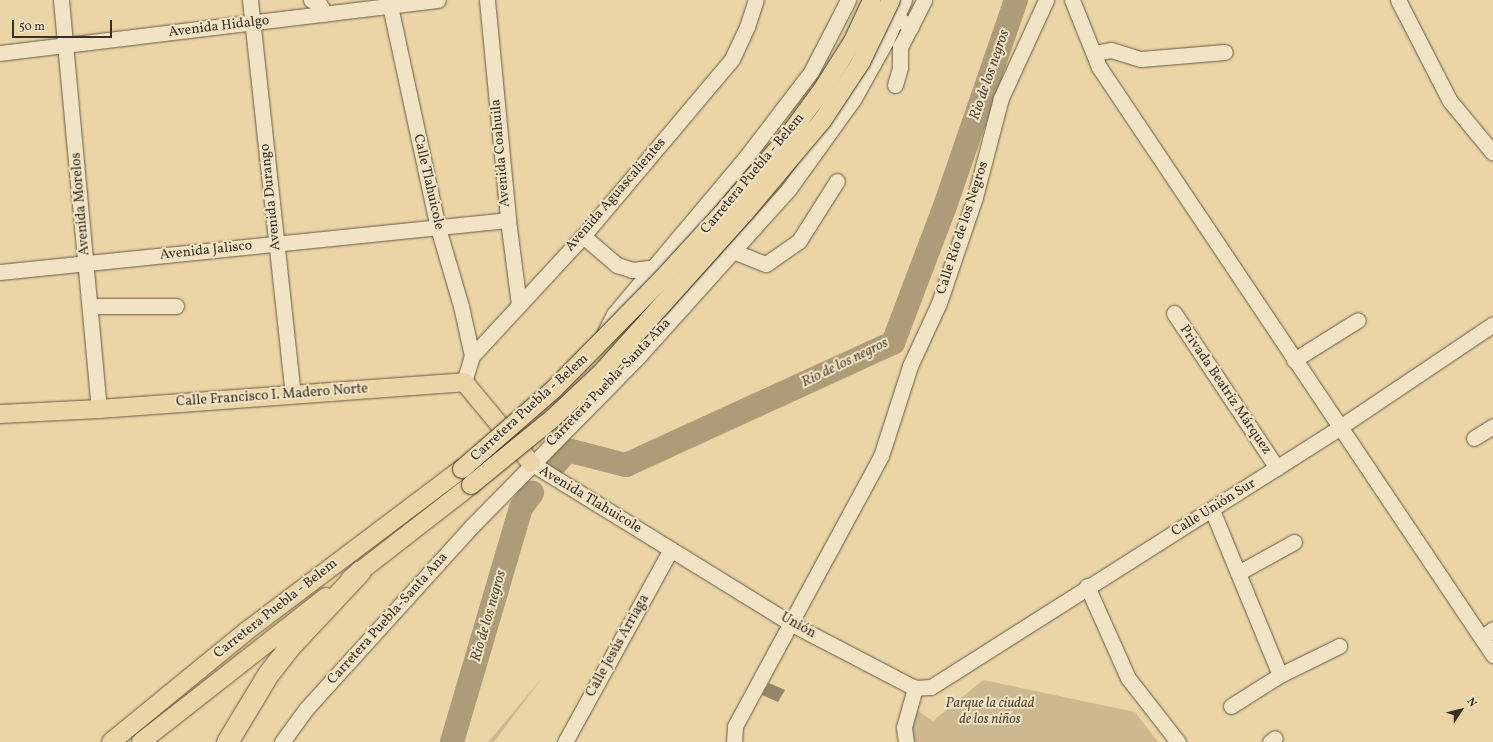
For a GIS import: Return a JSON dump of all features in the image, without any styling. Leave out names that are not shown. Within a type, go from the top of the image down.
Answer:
[{"type":"highway","points":[[227,742],[268,674],[288,648],[324,606],[360,571]]},
{"type":"main road","name":"Carretera Puebla - Belem","points":[[111,742],[248,630],[462,469],[510,430],[596,346],[721,215],[783,144],[822,90],[853,41],[872,0]]},
{"type":"main road","name":"Carretera Puebla - Belem","points":[[141,742],[472,484],[552,419],[601,373],[744,215],[822,121],[897,6]]},
{"type":"main road","name":"Calle Francisco I. Madero Norte","points":[[0,414],[99,409],[464,382]]},
{"type":"main road","name":"Avenida Tlahuicole","points":[[464,382],[531,463]]},
{"type":"street","name":"Avenida Morelos","points":[[61,0],[99,409]]},
{"type":"street","name":"Avenida Durango","points":[[250,0],[275,244],[293,394]]},
{"type":"street","points":[[311,0],[320,5],[325,14]]},
{"type":"street","name":"Avenida Hidalgo","points":[[0,53],[438,0]]},
{"type":"street","name":"Avenida Coahuila","points":[[487,0],[508,220],[518,305]]},
{"type":"street","name":"Avenida Aguascalientes","points":[[464,382],[472,356],[583,236],[732,59],[747,27],[756,0]]},
{"type":"street","name":"Carretera Puebla - Belem","points":[[596,346],[614,314],[746,157],[811,72],[848,0]]},
{"type":"street","points":[[895,85],[900,68],[900,47],[924,0]]},
{"type":"street","name":"Calle Río de los Negros","points":[[734,742],[735,726],[880,456],[910,366],[939,303],[961,239],[975,197],[1001,98],[1046,0]]},
{"type":"street","points":[[1072,0],[1099,67],[1294,360],[1487,634],[1493,655]]},
{"type":"street","points":[[1398,0],[1450,100],[1493,153]]},
{"type":"street","name":"Calle Tlahuicole","points":[[390,6],[438,228],[461,306],[472,356]]},
{"type":"street","points":[[897,6],[911,26]]},
{"type":"street","name":"Carretera Puebla-Santa Ana","points":[[282,742],[306,709],[531,463],[638,357],[788,190],[853,100],[897,6]]},
{"type":"street","points":[[1094,53],[1111,50],[1141,59],[1225,52]]},
{"type":"street","points":[[733,251],[766,264],[799,241],[837,181]]},
{"type":"street","name":"Avenida Jalisco","points":[[0,272],[508,220]]},
{"type":"street","points":[[583,236],[617,265],[632,270],[655,267]]},
{"type":"street","points":[[90,306],[176,306]]},
{"type":"street","name":"Privada Beatriz Márquez","points":[[1174,313],[1276,468]]},
{"type":"street","points":[[1294,360],[1358,320]]},
{"type":"street","name":"Calle Unión Sur","points":[[915,688],[931,687],[993,649],[1087,586],[1212,510],[1340,427],[1493,324]]},
{"type":"street","points":[[1474,438],[1493,426]]},
{"type":"street","name":"Avenida Tlahuicole","points":[[531,463],[671,549]]},
{"type":"street","points":[[1212,510],[1280,675]]},
{"type":"street","points":[[1238,573],[1294,542]]},
{"type":"street","name":"Unión","points":[[671,549],[790,623],[915,688]]},
{"type":"street","name":"Calle Jesús Arriaga","points":[[565,742],[671,549]]},
{"type":"street","points":[[1087,586],[1128,678],[1178,742]]},
{"type":"street","points":[[1231,706],[1280,675],[1338,646]]},
{"type":"street","points":[[906,742],[904,727],[915,688]]},
{"type":"green space","points":[[542,678],[494,742],[488,742]]},
{"type":"green space","name":"Parque la ciudad de los niños","points":[[983,680],[1135,712],[1158,742],[909,742],[908,729],[915,709],[933,721]]},
{"type":"building","points":[[769,683],[785,690],[778,702],[762,695]]},
{"type":"waterway","name":"Rio de los negros","points":[[557,462],[567,450],[626,465],[893,343],[944,209],[1016,0]]},
{"type":"waterway","name":"Rio de los negros","points":[[452,742],[521,508],[532,493]]}]
